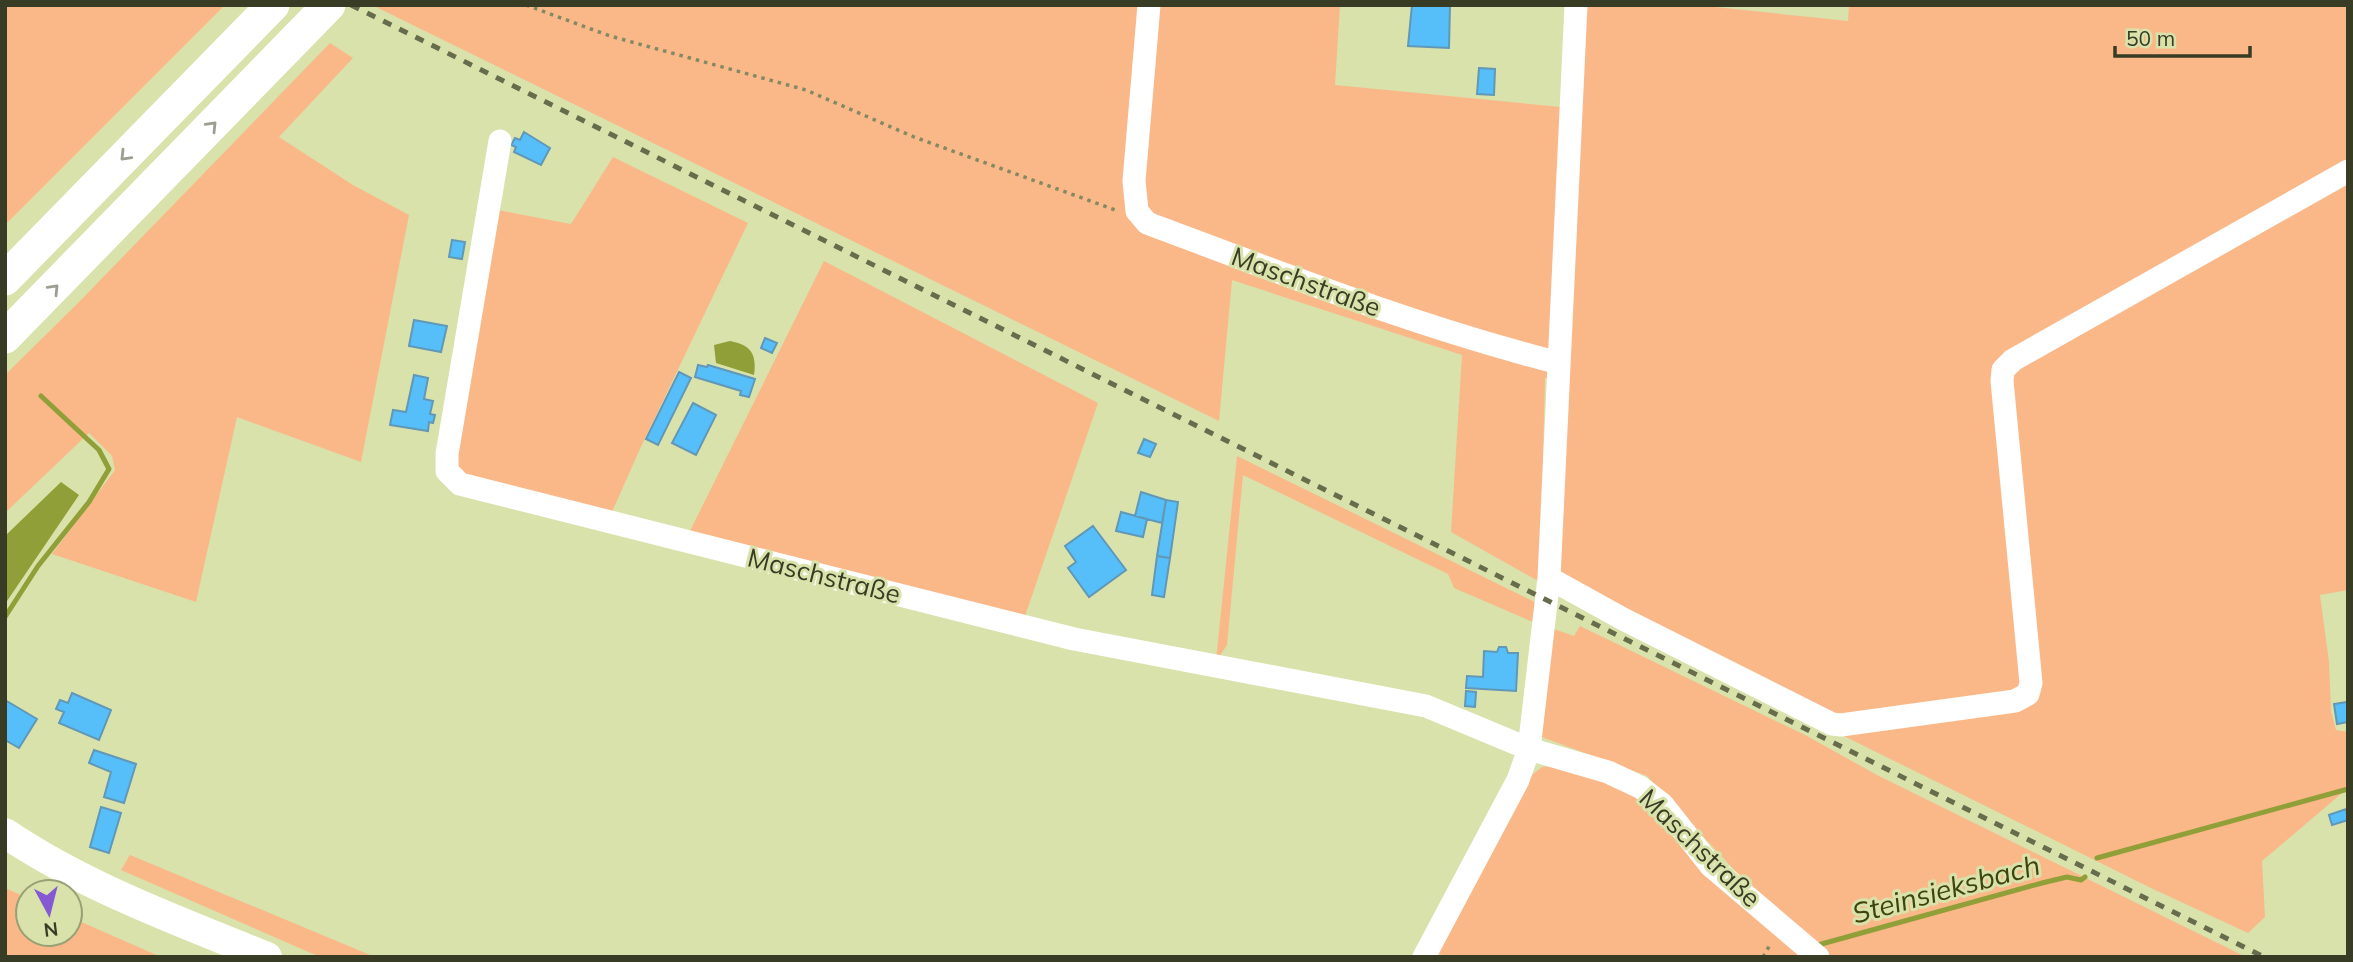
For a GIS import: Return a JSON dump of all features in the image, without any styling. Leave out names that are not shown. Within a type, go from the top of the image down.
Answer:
[{"type":"highway","points":[[5,337],[329,5]]},
{"type":"highway","points":[[5,279],[266,13]]},
{"type":"main road","points":[[5,834],[139,905],[267,957]]},
{"type":"street","points":[[1137,211],[1134,181],[1149,5]]},
{"type":"street","points":[[1424,957],[1518,780],[1529,750],[1549,578],[1576,5]]},
{"type":"street","name":"Maschstraße","points":[[500,141],[447,454],[447,471],[460,484],[1074,639],[1426,706],[1529,750],[1608,772],[1640,787],[1662,804],[1712,866],[1818,957]]},
{"type":"street","points":[[1549,578],[1623,619],[1832,724],[1842,725],[2015,701],[2028,694],[2031,683],[2003,370],[2012,360],[2348,172]]},
{"type":"street","name":"Maschstraße","points":[[1137,211],[1147,223],[1362,304],[1486,345],[1559,363]]},
{"type":"path","points":[[526,5],[610,36],[806,90],[914,137],[1120,212],[1137,211]]},
{"type":"shaded area","points":[[5,5],[225,5],[5,225]]},
{"type":"shaded area","points":[[372,5],[1340,5],[1335,85],[1561,107],[1569,5],[1696,5],[1848,21],[1849,5],[2348,5],[2348,590],[2320,595],[2329,662],[2331,711],[2336,730],[2348,732],[2348,788],[2262,861],[2265,917],[2248,933],[2153,889],[1555,593],[1564,376],[1545,378],[1540,582],[1451,532],[1462,355],[1232,280],[1219,421]]},
{"type":"shaded area","points":[[330,43],[353,58],[279,137],[353,185],[409,215],[361,462],[237,417],[196,602],[52,554],[115,470],[112,456],[89,433],[5,513],[5,375]]},
{"type":"shaded area","points":[[613,157],[748,223],[612,512],[469,479],[458,469],[453,454],[493,209],[571,224]]},
{"type":"shaded area","points":[[824,261],[1098,403],[1023,622],[689,533]]},
{"type":"shaded area","points":[[730,341],[743,345],[751,352],[754,375],[716,363],[714,345]]},
{"type":"shaded area","points":[[1237,456],[1539,604],[1533,622],[1454,588],[1448,574],[1243,475],[1227,645],[1216,661]]},
{"type":"shaded area","points":[[61,482],[79,495],[5,604],[5,536]]},
{"type":"shaded area","points":[[1580,626],[1807,736],[1877,775],[2246,957],[1445,957],[1437,952],[1526,780],[1542,767],[1566,764],[1616,782],[1753,890],[1647,776],[1539,736],[1548,627],[1574,636]]},
{"type":"shaded area","points":[[130,855],[375,957],[320,957],[121,870]]},
{"type":"shaded area","points":[[5,888],[14,892],[14,948],[84,948],[84,923],[161,957],[5,957]]},
{"type":"building","points":[[1412,5],[1450,5],[1449,48],[1408,46]]},
{"type":"building","points":[[1479,68],[1495,69],[1494,95],[1477,94]]},
{"type":"building","points":[[524,132],[550,148],[541,165],[514,152],[516,147],[511,145],[515,138],[520,140]]},
{"type":"building","points":[[452,240],[465,242],[462,259],[449,257]]},
{"type":"building","points":[[414,320],[447,326],[441,352],[409,346]]},
{"type":"building","points":[[765,338],[777,343],[772,353],[761,348]]},
{"type":"building","points":[[698,365],[708,365],[755,379],[749,397],[740,395],[741,391],[695,377]]},
{"type":"building","points":[[679,372],[691,378],[658,445],[646,439]]},
{"type":"building","points":[[414,375],[428,378],[424,399],[433,401],[430,414],[435,415],[433,423],[429,422],[428,431],[390,425],[393,410],[406,412]]},
{"type":"building","points":[[693,403],[716,415],[696,455],[672,443]]},
{"type":"building","points":[[1144,439],[1156,444],[1150,457],[1138,453]]},
{"type":"building","points":[[1141,492],[1166,500],[1162,523],[1135,516]]},
{"type":"building","points":[[1166,500],[1178,502],[1170,558],[1157,556]]},
{"type":"building","points":[[1121,512],[1147,519],[1143,537],[1116,531]]},
{"type":"building","points":[[1093,526],[1126,570],[1089,597],[1068,568],[1076,562],[1065,546]]},
{"type":"building","points":[[1157,556],[1170,558],[1164,597],[1152,595]]},
{"type":"building","points":[[1499,647],[1506,647],[1508,653],[1518,653],[1516,691],[1466,688],[1467,676],[1483,677],[1484,651],[1497,652]]},
{"type":"building","points":[[1466,691],[1476,692],[1475,707],[1465,706]]},
{"type":"building","points":[[72,693],[111,710],[99,740],[59,723],[64,712],[56,709],[60,700],[68,703]]},
{"type":"building","points":[[5,700],[37,719],[19,748],[5,740]]},
{"type":"building","points":[[2347,702],[2348,722],[2337,724],[2334,704]]},
{"type":"building","points":[[94,750],[136,764],[124,803],[104,797],[111,772],[89,763]]},
{"type":"building","points":[[101,807],[121,813],[109,853],[90,847]]},
{"type":"building","points":[[2346,809],[2348,820],[2332,825],[2329,815]]},
{"type":"waterway","points":[[5,617],[38,566],[89,502],[109,469],[99,450],[41,396]]},
{"type":"waterway","name":"Steinsieksbach","points":[[2097,858],[2348,789]]},
{"type":"waterway","name":"Steinsieksbach","points":[[1818,945],[2042,883],[2067,877],[2081,880],[2085,877]]},
{"type":"railway","points":[[351,5],[2264,957]]}]
